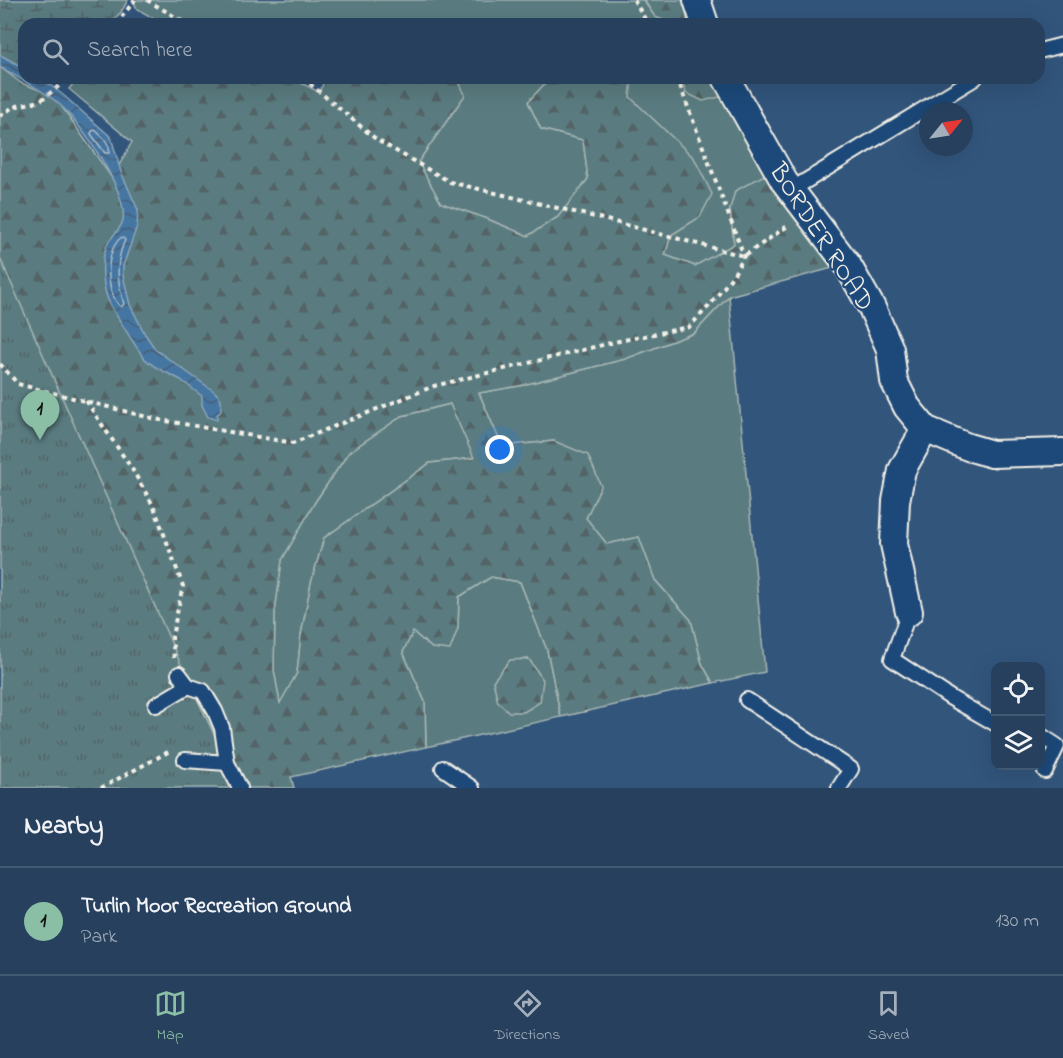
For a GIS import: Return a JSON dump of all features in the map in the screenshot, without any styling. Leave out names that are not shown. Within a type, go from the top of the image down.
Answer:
[{"type":"street","points":[[697,0],[703,18]]},
{"type":"street","name":"BORDER ROAD","points":[[729,84],[784,181],[846,264],[872,308],[890,349],[894,381],[907,407],[925,429],[968,447],[992,454],[1063,452]]},
{"type":"street","points":[[909,612],[894,544],[896,501],[902,470],[925,429]]},
{"type":"lane","points":[[1045,50],[1063,45]]},
{"type":"lane","points":[[791,190],[965,84]]},
{"type":"lane","points":[[909,612],[892,658],[951,699],[991,721]]},
{"type":"lane","points":[[179,674],[188,686],[203,691],[215,711],[222,728],[227,763],[240,788]]},
{"type":"lane","points":[[156,705],[188,686]]},
{"type":"lane","points":[[747,700],[851,769],[839,788]]},
{"type":"lane","points":[[1045,738],[1057,746],[1045,771]]},
{"type":"lane","points":[[184,760],[227,763]]},
{"type":"lane","points":[[443,768],[472,788]]},
{"type":"path","points":[[121,18],[135,0]]},
{"type":"path","points":[[147,0],[177,18]]},
{"type":"path","points":[[634,0],[644,18]]},
{"type":"path","points":[[0,116],[13,107],[40,100],[65,84]]},
{"type":"path","points":[[310,84],[377,140],[450,182],[611,220],[744,256]]},
{"type":"path","points":[[679,84],[744,256]]},
{"type":"path","points":[[0,364],[18,384],[155,419],[293,443],[434,386],[619,341],[689,327],[711,304],[734,274],[744,256],[808,212]]},
{"type":"path","points":[[85,400],[132,469],[154,507],[183,586],[172,636],[174,665],[179,674]]},
{"type":"path","points":[[101,788],[177,747],[206,761]]},
{"type":"green space","points":[[0,0],[128,0],[116,18],[18,18],[18,65],[0,55]]},
{"type":"green space","points":[[133,0],[643,0],[658,18],[153,18],[137,9]]},
{"type":"green space","points":[[644,0],[684,0],[687,18],[655,17]]},
{"type":"green space","points":[[0,67],[18,81],[18,84],[42,91],[60,104],[112,178],[132,142],[69,89],[73,84],[303,84],[319,92],[323,84],[460,84],[465,95],[418,162],[441,203],[528,236],[558,217],[588,179],[583,140],[541,129],[528,102],[544,84],[631,84],[630,97],[694,158],[712,194],[700,217],[671,235],[665,255],[695,266],[734,244],[730,209],[735,191],[777,168],[847,264],[729,296],[694,333],[625,359],[519,386],[479,393],[502,446],[554,441],[588,455],[601,486],[586,518],[607,544],[639,537],[655,580],[691,620],[702,664],[713,683],[561,717],[547,650],[520,582],[491,577],[459,597],[458,628],[450,650],[432,648],[413,632],[403,652],[425,702],[426,747],[291,777],[294,788],[240,788],[186,676],[0,340]],"holes":[[[450,404],[474,458],[430,463],[324,538],[311,583],[301,635],[297,673],[280,703],[274,670],[275,612],[282,560],[315,502],[349,452],[402,416]]]},
{"type":"green space","points":[[460,84],[544,84],[528,102],[541,129],[583,140],[588,179],[558,217],[528,236],[441,203],[418,162],[465,95]]},
{"type":"green space","points":[[631,84],[683,84],[686,93],[704,84],[720,84],[777,168],[730,209],[734,245],[695,266],[665,255],[671,235],[699,217],[630,97]]},
{"type":"green space","points":[[683,84],[717,84],[720,97],[703,101],[686,93]]},
{"type":"green space","points":[[0,258],[186,676],[240,788],[0,788]]},
{"type":"green space","points":[[729,296],[765,672],[713,683],[702,664],[691,620],[655,580],[639,537],[607,544],[586,518],[600,486],[554,441],[502,446],[479,393],[519,386],[625,359],[694,333]]},
{"type":"green space","points":[[450,404],[475,458],[430,463],[324,538],[311,584],[301,635],[297,673],[280,704],[274,670],[275,612],[282,560],[315,502],[349,452],[402,416]]},
{"type":"green space","points":[[491,577],[520,582],[547,650],[561,717],[426,747],[425,702],[403,652],[413,632],[432,648],[458,628],[459,597]]},
{"type":"green space","points":[[529,659],[543,680],[540,702],[524,712],[509,712],[498,702],[493,681],[510,660]]},
{"type":"water","points":[[0,55],[18,65],[18,77],[0,67]]},
{"type":"water","points":[[30,84],[49,84],[111,137],[121,172],[138,210],[137,226],[123,266],[130,305],[156,350],[215,392],[221,399],[221,411],[217,415],[217,420],[208,417],[202,405],[202,396],[181,380],[145,359],[109,302],[105,291],[103,262],[105,249],[123,220],[123,207],[118,192],[101,158],[78,125],[58,103]]},
{"type":"place","name":"Turlin Moor Recreation Ground","points":[[40,440]]}]
